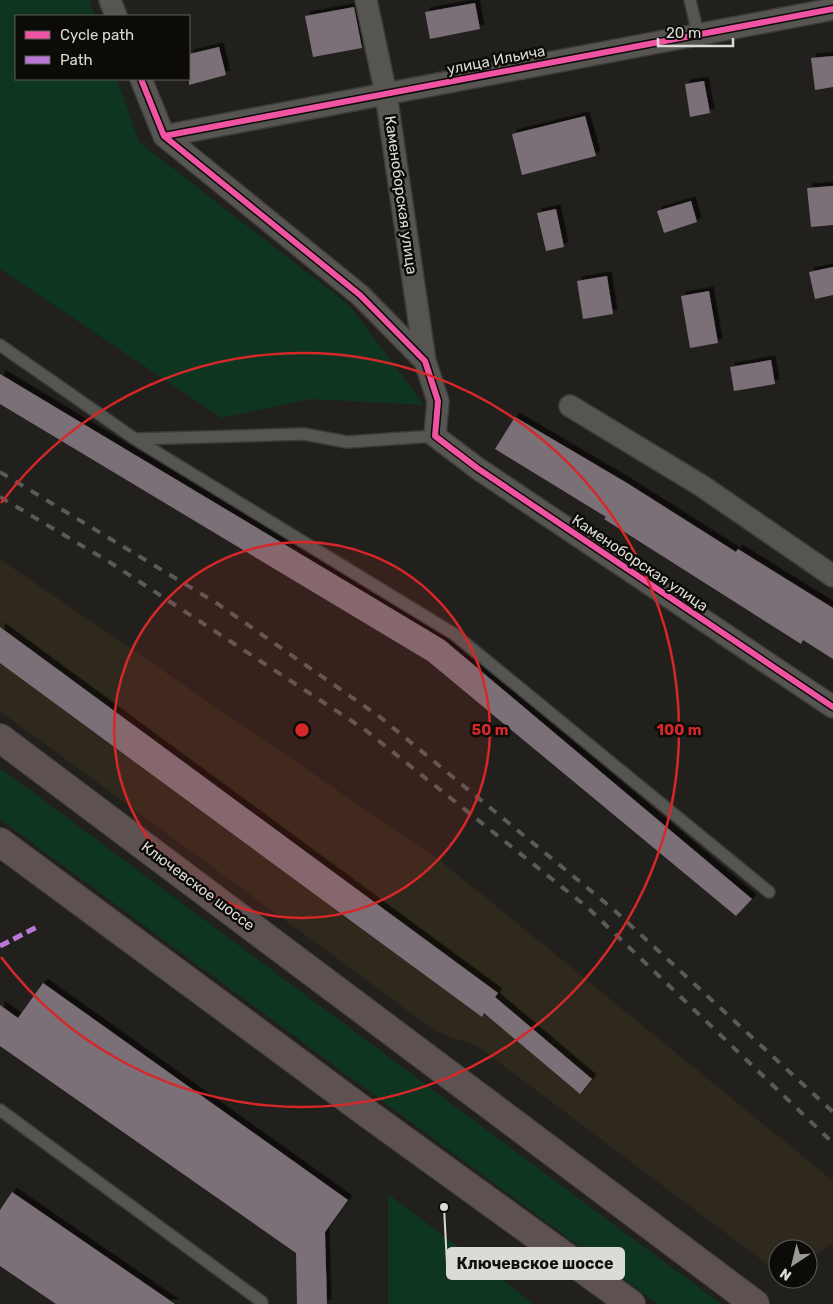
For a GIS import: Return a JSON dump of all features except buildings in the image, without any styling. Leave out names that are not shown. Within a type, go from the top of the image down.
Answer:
[{"type":"main road","name":"Ключевское шоссе","points":[[0,738],[755,1304]]},
{"type":"main road","points":[[0,842],[631,1304]]},
{"type":"street","points":[[110,0],[116,15]]},
{"type":"street","name":"Каменоборская улица","points":[[366,0],[386,94],[425,361],[438,401],[435,436],[476,468],[833,707]]},
{"type":"street","name":"улица Ильича","points":[[164,136],[833,9]]},
{"type":"street","points":[[141,80],[164,136],[360,295],[425,361]]},
{"type":"street","points":[[570,406],[702,486],[833,576]]},
{"type":"lane","points":[[690,0],[698,34]]},
{"type":"lane","points":[[0,345],[135,439],[454,634],[770,892]]},
{"type":"lane","points":[[135,439],[304,434],[347,442],[435,436]]},
{"type":"lane","points":[[0,1110],[262,1302]]},
{"type":"shaded area","points":[[0,559],[442,862],[833,1181],[833,1243],[818,1253],[818,1239],[768,1239],[768,1264],[477,1046],[437,1032],[0,711]]},
{"type":"green space","points":[[0,0],[89,0],[95,15],[15,15],[15,80],[117,80],[139,142],[349,305],[424,405],[310,399],[222,418],[0,269]]},
{"type":"green space","points":[[0,768],[721,1304],[658,1304],[0,819]]},
{"type":"green space","points":[[388,1194],[534,1304],[388,1304]]},
{"type":"railway","points":[[0,472],[218,604],[380,717],[613,909],[833,1112]]},
{"type":"railway","points":[[0,497],[111,563],[364,729],[587,907],[833,1143]]},
{"type":"marked path","points":[[0,946],[39,926]]},
{"type":"cycle path","points":[[164,136],[833,9]]},
{"type":"cycle path","points":[[141,80],[164,136],[360,295],[425,361],[438,401],[435,436],[477,468],[833,707]]},
{"type":"place","name":"Ключевское шоссе","points":[[444,1207]]}]
